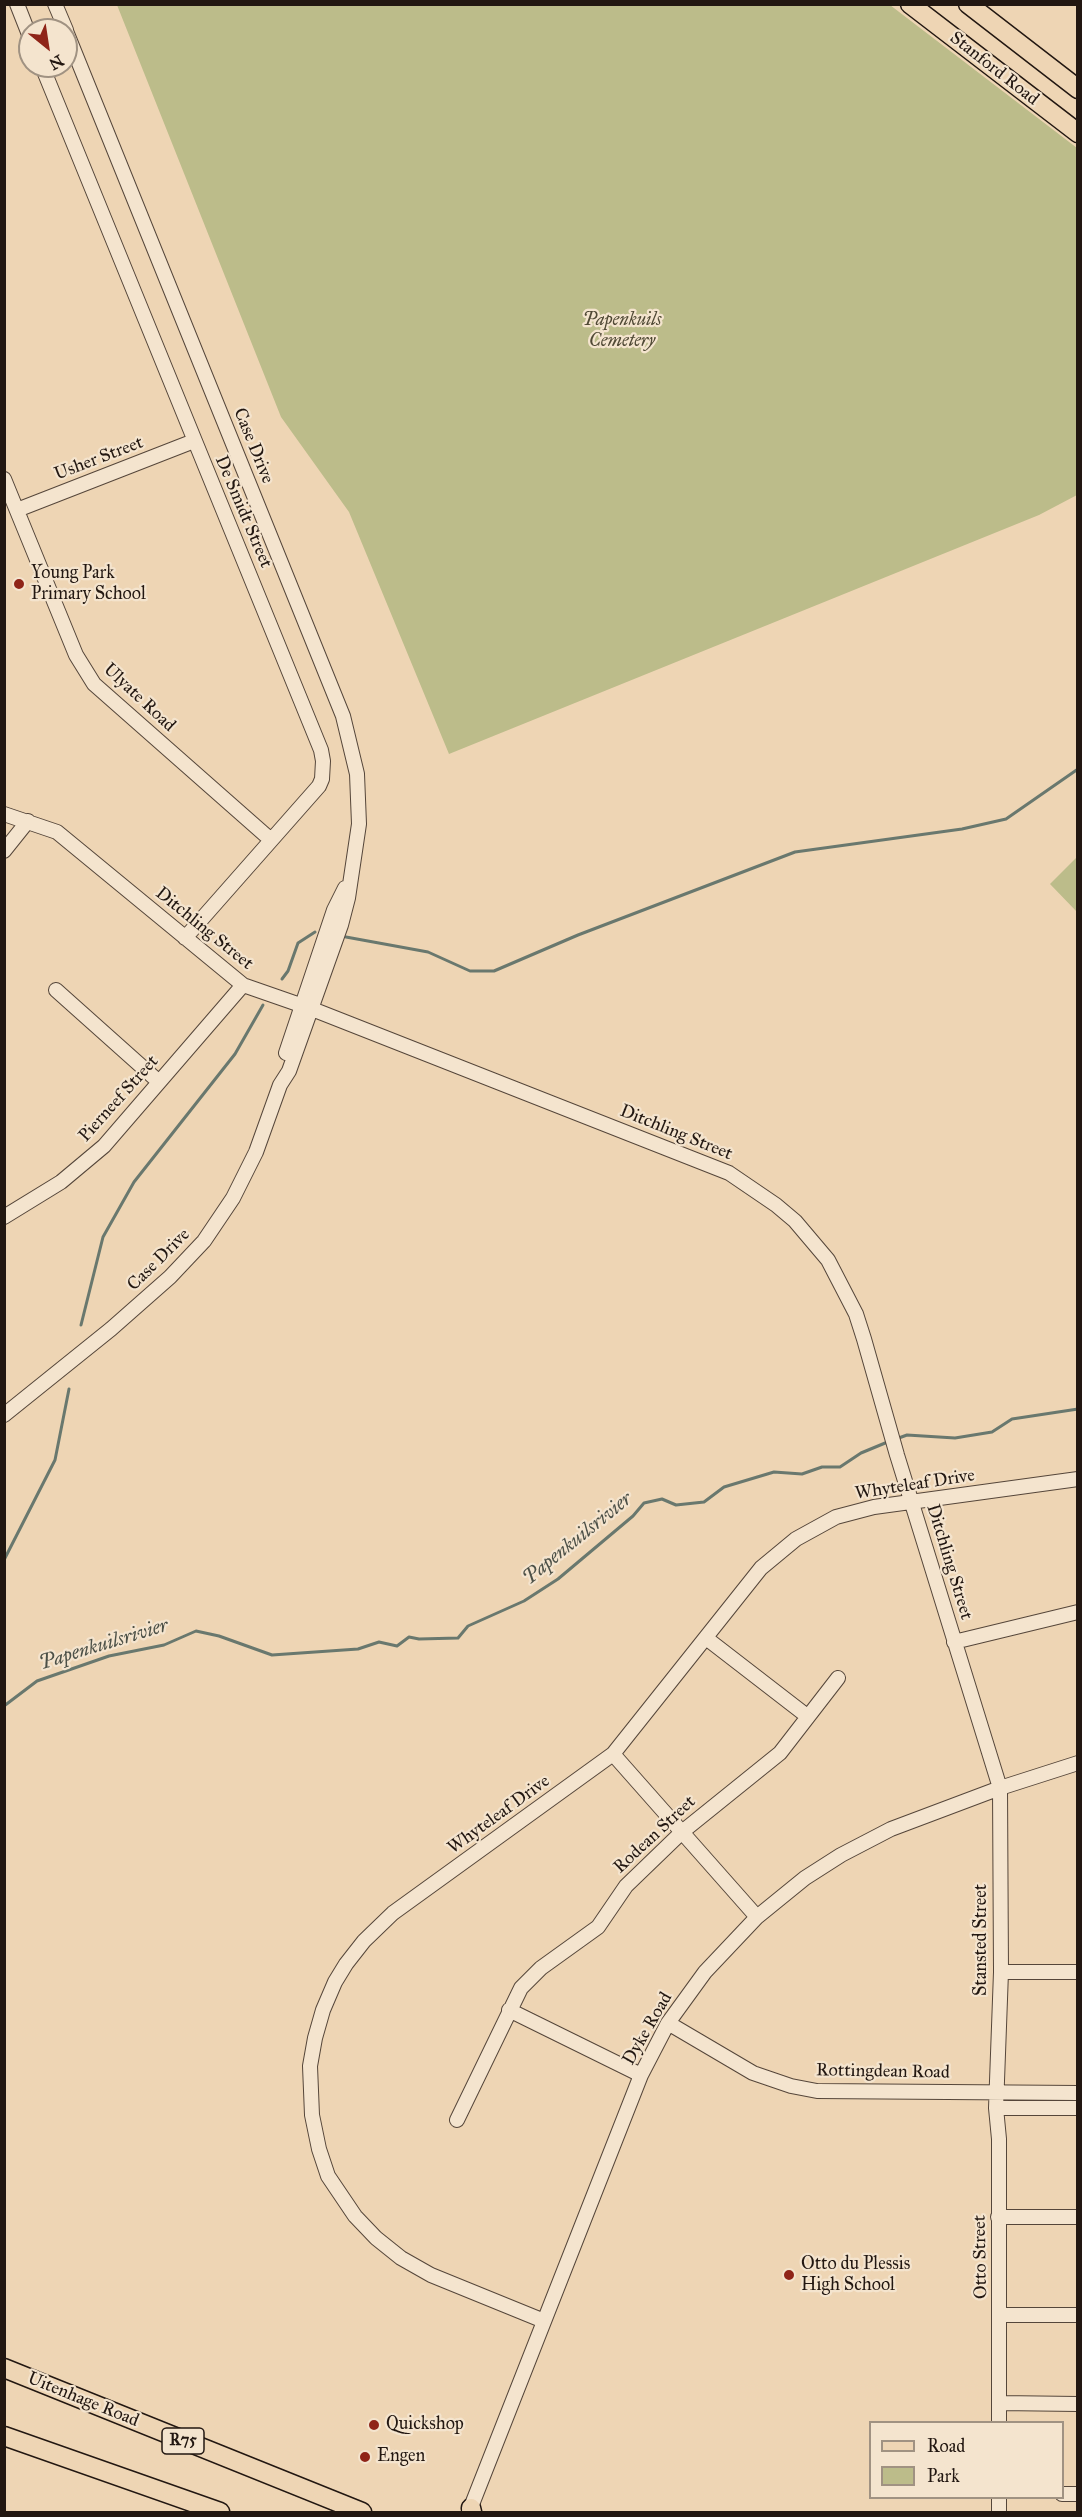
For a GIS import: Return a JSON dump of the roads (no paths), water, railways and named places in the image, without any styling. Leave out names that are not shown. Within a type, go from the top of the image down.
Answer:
[{"type":"main road","name":"Stanford Road","points":[[910,4],[1077,133]]},
{"type":"main road","name":"Stanford Road","points":[[968,4],[1077,89]]},
{"type":"main road","name":"Uitenhage Road","points":[[4,2368],[362,2512]]},
{"type":"main road","points":[[4,2436],[220,2512]]},
{"type":"street","points":[[17,4],[23,18]]},
{"type":"street","name":"Case Drive","points":[[55,4],[61,18]]},
{"type":"street","name":"Case Drive","points":[[4,1415],[144,1301],[204,1241],[233,1198],[256,1152],[280,1085],[281,1068],[307,1007],[334,910],[348,884],[357,841],[359,806],[354,757],[343,716],[78,60]]},
{"type":"street","name":"De Smidt Street","points":[[47,78],[321,750],[324,770],[319,786],[185,938]]},
{"type":"street","name":"Usher Street","points":[[17,510],[194,441]]},
{"type":"street","name":"Ulyate Road","points":[[4,479],[76,655],[94,684],[271,840]]},
{"type":"street","name":"Ditchling Street","points":[[4,814],[57,832],[243,985],[307,1007],[729,1173],[776,1205],[814,1242],[844,1289],[864,1339],[897,1455],[1000,1788]]},
{"type":"street","points":[[4,850],[28,821]]},
{"type":"street","name":"Pierneef Street","points":[[4,1217],[35,1200],[82,1166],[104,1146],[243,985]]},
{"type":"street","points":[[57,990],[159,1082]]},
{"type":"street","name":"Whyteleaf Drive","points":[[544,2321],[424,2272],[386,2246],[355,2216],[328,2176],[317,2142],[310,2092],[312,2051],[321,2017],[335,1982],[357,1949],[377,1927],[613,1754],[760,1568],[796,1539],[836,1518],[874,1507],[1077,1479]]},
{"type":"street","points":[[954,1642],[1077,1612]]},
{"type":"street","points":[[705,1638],[807,1716]]},
{"type":"street","name":"Rodean Street","points":[[457,2120],[521,1988],[530,1978],[598,1927],[626,1886],[682,1832],[780,1753],[838,1678]]},
{"type":"street","points":[[613,1754],[757,1917]]},
{"type":"street","name":"Dyke Road","points":[[470,2511],[641,2075],[668,2023],[705,1972],[757,1917],[805,1878],[872,1839],[1000,1788],[1077,1763]]},
{"type":"street","name":"Stansted Street","points":[[998,2092],[1001,1972],[1000,1788]]},
{"type":"street","points":[[1001,1972],[1077,1972]]},
{"type":"street","points":[[509,2010],[641,2075]]},
{"type":"street","name":"Rottingdean Road","points":[[668,2023],[753,2073],[791,2086],[833,2091],[1077,2093]]},
{"type":"street","name":"Otto Street","points":[[998,2092],[996,2108],[999,2139],[999,2421]]},
{"type":"street","points":[[996,2108],[1077,2108]]},
{"type":"street","points":[[999,2217],[1077,2217]]},
{"type":"street","points":[[1000,2315],[1077,2315]]},
{"type":"street","points":[[999,2403],[1077,2404]]},
{"type":"waterway","points":[[346,937],[428,952],[470,971],[494,971],[578,935],[795,852],[962,829],[1006,819],[1078,769]]},
{"type":"waterway","points":[[282,979],[288,971],[298,943],[315,932]]},
{"type":"waterway","points":[[81,1325],[103,1237],[134,1182],[235,1054],[263,1005]]},
{"type":"waterway","points":[[4,1560],[55,1460],[69,1389]]},
{"type":"waterway","name":"Papenkuilsrivier","points":[[896,1439],[907,1435],[955,1438],[992,1432],[1012,1419],[1078,1409]]},
{"type":"waterway","name":"Papenkuilsrivier","points":[[4,1706],[37,1681],[109,1656],[164,1645],[196,1631],[219,1636],[272,1655],[358,1649],[379,1642],[397,1646],[409,1637],[458,1638],[468,1626],[524,1601],[558,1579],[633,1516],[644,1503],[662,1499],[676,1505],[704,1502],[724,1487],[774,1472],[802,1474],[822,1467],[840,1467],[861,1453],[890,1441]]},
{"type":"place","name":"Young Park Primary School","points":[[19,584]]},
{"type":"place","name":"Otto du Plessis High School","points":[[789,2275]]},
{"type":"place","name":"Quickshop","points":[[374,2425]]},
{"type":"place","name":"Engen","points":[[365,2457]]},
{"type":"park label","name":"Papenkuils Cemetery","points":[[622,331]]}]
